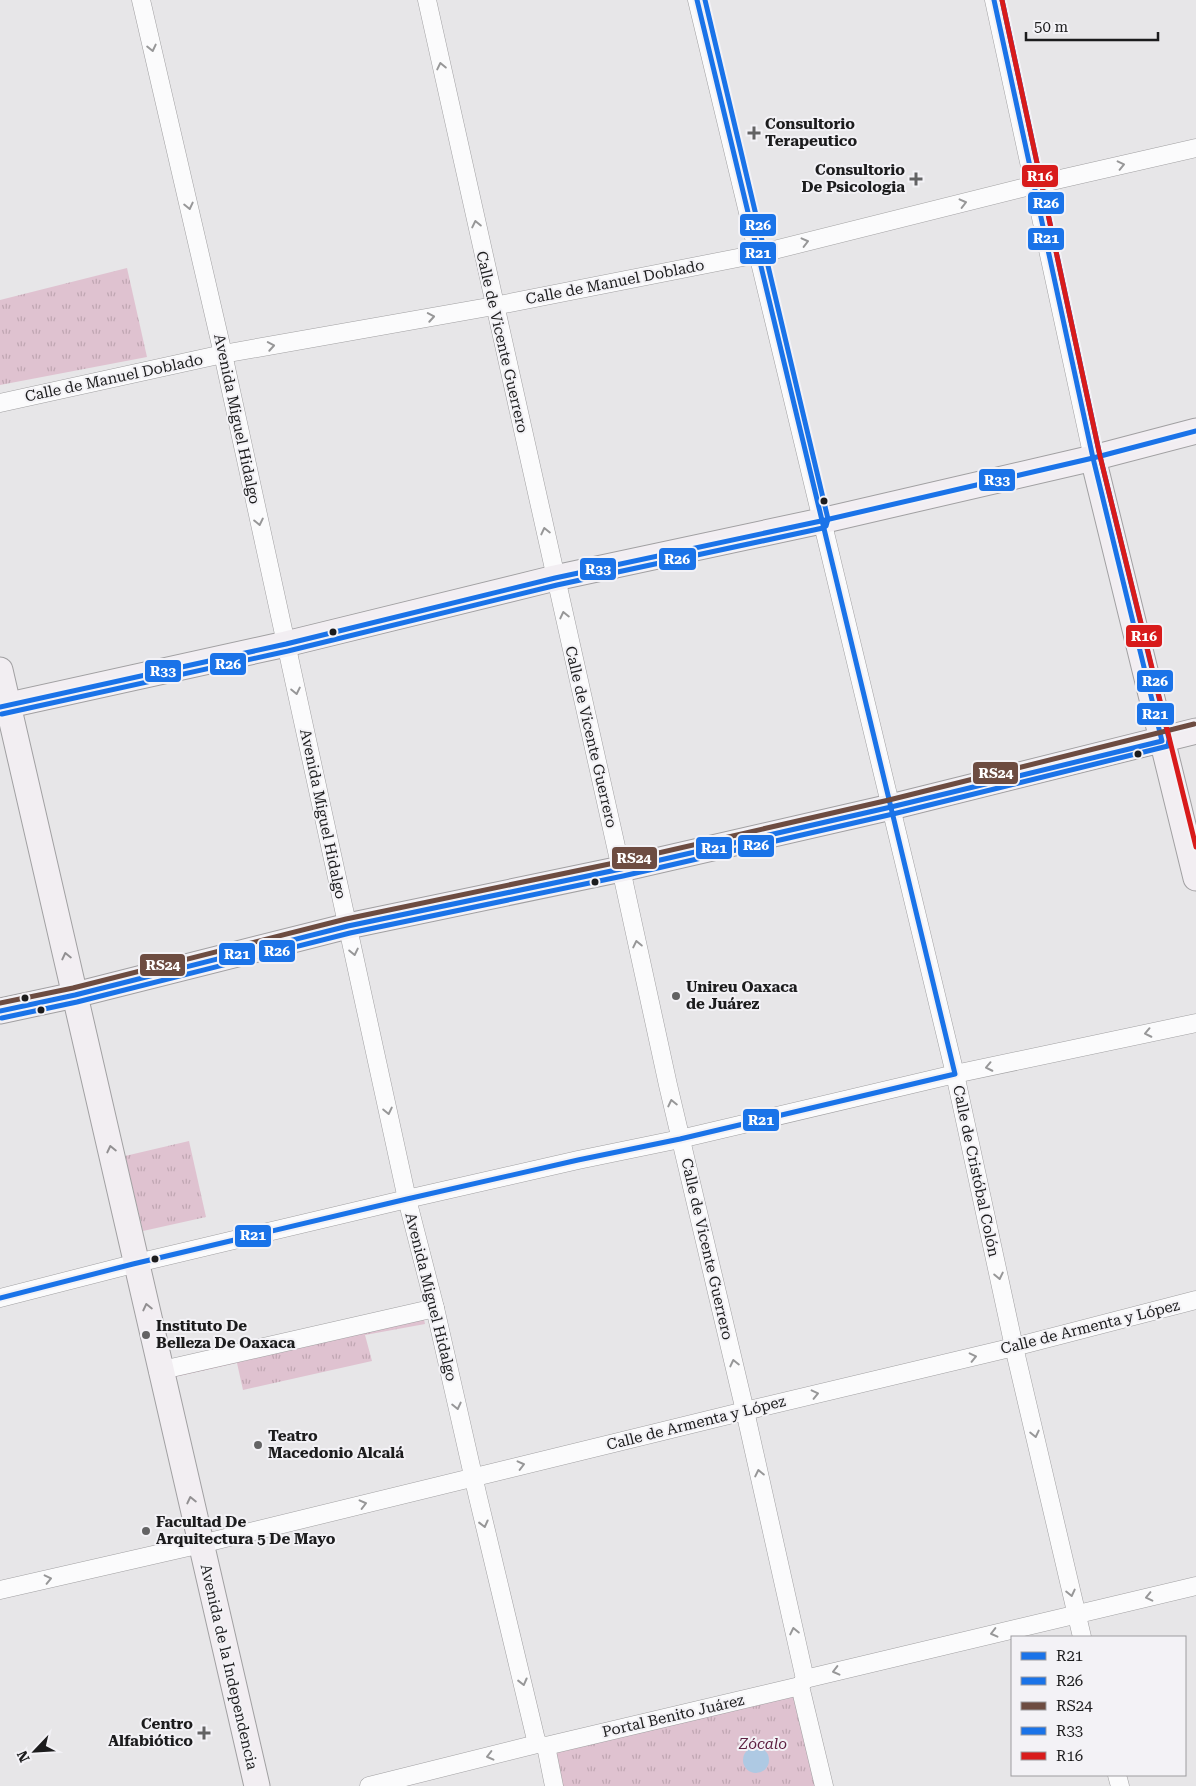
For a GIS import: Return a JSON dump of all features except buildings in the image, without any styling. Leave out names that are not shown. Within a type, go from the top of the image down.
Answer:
[{"type":"main road","points":[[4,706],[286,644],[555,578],[821,522],[1093,458],[1196,431]]},
{"type":"main road","points":[[1093,458],[1196,878]]},
{"type":"main road","name":"Avenida de la Independencia","points":[[0,670],[4,706],[74,996],[199,1545],[257,1786]]},
{"type":"main road","points":[[0,1011],[74,996],[348,926],[621,869],[891,807],[1196,731]]},
{"type":"street","name":"Avenida Miguel Hidalgo","points":[[142,0],[223,354],[408,1199],[473,1477],[554,1786]]},
{"type":"street","name":"Calle de Vicente Guerrero","points":[[427,0],[680,1139],[745,1410],[824,1786]]},
{"type":"street","name":"Calle de Cristóbal Colón","points":[[697,0],[955,1074],[1014,1347],[1082,1636]]},
{"type":"street","points":[[994,0],[1093,458]]},
{"type":"street","name":"Calle de Manuel Doblado","points":[[0,403],[223,354],[494,306],[758,254],[1034,185],[1196,148]]},
{"type":"street","points":[[0,1298],[135,1263],[408,1199],[680,1139],[955,1074],[1196,1023]]},
{"type":"street","name":"Calle de Armenta y López","points":[[0,1590],[199,1545],[745,1410],[1014,1347],[1196,1300]]},
{"type":"street","points":[[160,1370],[435,1308]]},
{"type":"street","name":"Portal Benito Juárez","points":[[370,1786],[802,1683],[1196,1586]]},
{"type":"green space","points":[[127,268],[147,357],[0,385],[0,300]]},
{"type":"green space","points":[[189,1141],[206,1217],[143,1231],[125,1156]]},
{"type":"green space","points":[[421,1305],[425,1324],[365,1335],[372,1361],[243,1390],[237,1363],[175,1377],[172,1360]]},
{"type":"green space","name":"Zócalo","points":[[795,1694],[817,1786],[560,1786],[552,1751]]},
{"type":"water","points":[[756,1747],[765,1751],[769,1760],[765,1769],[756,1773],[747,1769],[743,1760],[747,1751]]},
{"type":"transit line","name":"R21","points":[[0,1298],[133,1264],[407,1199],[680,1139],[955,1074],[697,0]]},
{"type":"transit line","name":"R26","points":[[2,714],[288,651],[557,585],[826,526],[828,519],[705,0]]},
{"type":"transit line","name":"R21","points":[[0,1011],[75,995],[348,926],[621,869],[891,807],[1162,741],[1093,458],[994,0]]},
{"type":"transit line","name":"R26","points":[[2,1018],[77,1002],[350,933],[623,876],[893,814],[1168,746],[1169,739],[1100,456],[1002,0]]},
{"type":"transit line","name":"R16","points":[[1002,0],[1100,456],[1196,847]]},
{"type":"transit line","name":"R33","points":[[0,707],[286,644],[555,578],[821,521],[1093,458],[1196,431]]},
{"type":"transit line","name":"RS24","points":[[0,1003],[73,988],[346,919],[619,862],[889,800],[1194,724]]},
{"type":"place","name":"Consultorio Terapeutico","points":[[754,133]]},
{"type":"place","name":"Consultorio De Psicologia","points":[[916,179]]},
{"type":"place","name":"Unireu Oaxaca de Juárez","points":[[676,996]]},
{"type":"place","name":"Instituto De Belleza De Oaxaca","points":[[146,1335]]},
{"type":"place","name":"Teatro Macedonio Alcalá","points":[[258,1445]]},
{"type":"place","name":"Facultad De Arquitectura 5 De Mayo","points":[[146,1531]]},
{"type":"place","name":"Centro Alfabiótico","points":[[204,1733]]}]
